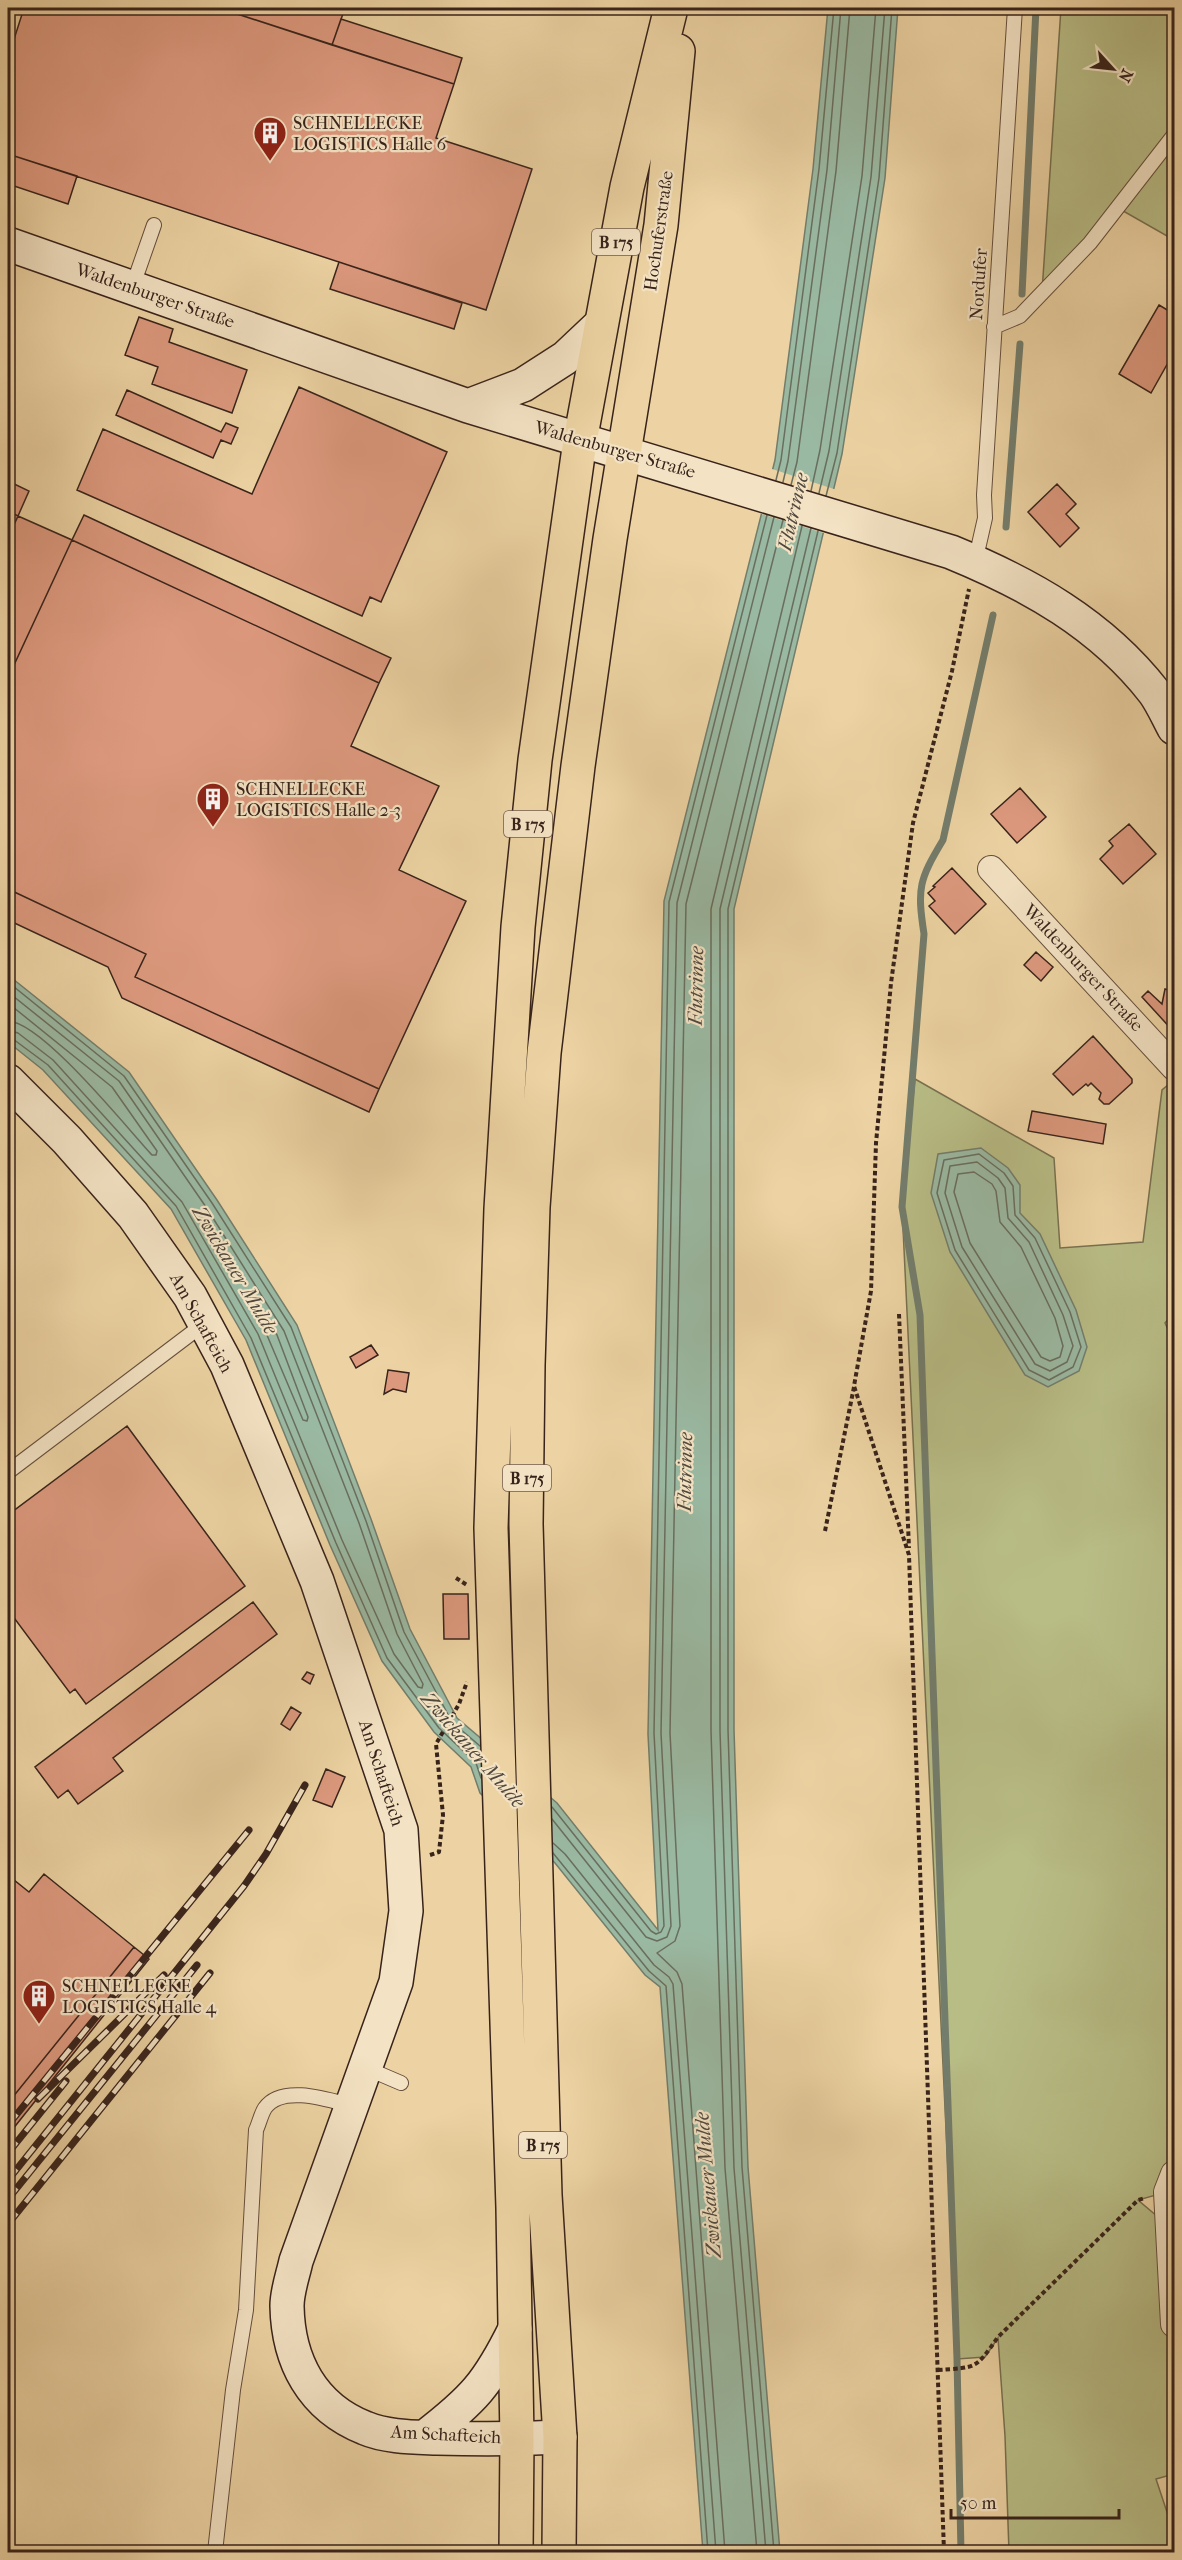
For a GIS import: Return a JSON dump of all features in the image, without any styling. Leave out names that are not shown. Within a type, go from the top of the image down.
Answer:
[{"type":"main road","name":"Hochuferstraße","points":[[580,441],[627,187],[671,8]]},
{"type":"main road","name":"Hochuferstraße","points":[[624,454],[661,225],[674,107],[680,8]]},
{"type":"main road","name":"B 175","points":[[516,2553],[515,2329],[491,1528],[501,1209],[518,927],[535,760],[580,441]]},
{"type":"main road","name":"B 175","points":[[560,2553],[560,2437],[545,2195],[531,1749],[526,1524],[528,1376],[538,1125],[578,766],[624,454]]},
{"type":"street","name":"Waldenburger Straße","points":[[8,244],[468,406],[624,454],[670,465],[963,557],[1043,595],[1106,640],[1155,693],[1174,728]]},
{"type":"street","points":[[468,406],[523,385],[565,358],[600,325]]},
{"type":"street","name":"Waldenburger Straße","points":[[991,869],[1174,1067]]},
{"type":"street","name":"Am Schafteich","points":[[8,1081],[66,1140],[133,1215],[190,1296],[205,1323],[227,1365],[317,1581],[401,1830],[406,1911],[396,1982],[296,2261],[287,2304],[290,2344],[306,2382],[328,2407],[365,2428],[398,2435],[425,2437],[517,2439],[560,2437]]},
{"type":"street","points":[[1171,2183],[1174,2324]]},
{"type":"street","points":[[425,2437],[481,2390],[498,2364],[515,2329]]},
{"type":"lane","name":"Nordufer","points":[[963,557],[985,518],[984,495],[1014,8]]},
{"type":"lane","points":[[994,327],[1020,316],[1089,243],[1174,135]]},
{"type":"lane","points":[[132,288],[154,225]]},
{"type":"lane","points":[[8,1472],[205,1323]]},
{"type":"lane","points":[[366,2068],[401,2083]]},
{"type":"lane","points":[[215,2553],[233,2390],[246,2310],[256,2130],[266,2107],[288,2094],[316,2097],[352,2106]]},
{"type":"path","points":[[825,1531],[871,1292],[876,1143],[886,1029],[913,823],[952,671],[963,557]]},
{"type":"path","points":[[899,1314],[944,2553]]},
{"type":"path","points":[[854,1386],[909,1555]]},
{"type":"path","points":[[403,1864],[439,1852],[443,1815],[436,1744],[459,1704]]},
{"type":"path","points":[[938,2370],[973,2368],[985,2357],[998,2337],[1138,2200],[1171,2183]]},
{"type":"green space","points":[[1061,8],[1174,8],[1174,240],[1118,208],[1042,292]]},
{"type":"green space","points":[[915,1079],[1054,1158],[1060,1248],[1143,1242],[1162,1090],[1174,1080],[1174,1313],[1165,1323],[1174,1343],[1174,2174],[1167,2192],[1138,2200],[1164,2222],[1171,2343],[1174,2352],[1174,2474],[1156,2479],[1174,2533],[1174,2552],[1009,2552],[1005,2436],[998,2338],[985,2357],[957,2359],[902,1207]]},
{"type":"water","points":[[828,8],[898,8],[885,178],[842,454],[734,909],[734,1730],[748,2167],[780,2552],[703,2552],[660,1987],[645,1975],[555,1863],[480,1793],[471,1767],[434,1732],[382,1661],[330,1545],[246,1340],[171,1209],[43,1070],[8,1042],[8,975],[129,1072],[217,1200],[297,1325],[410,1629],[457,1718],[557,1803],[658,1930],[648,1734],[664,901],[775,460],[813,169]]},
{"type":"water","points":[[981,1148],[1008,1168],[1020,1185],[1020,1213],[1040,1234],[1076,1310],[1087,1347],[1079,1371],[1048,1387],[1025,1375],[950,1252],[931,1193],[938,1154]]},
{"type":"pier","points":[[769,468],[837,490],[827,534],[758,513]]},
{"type":"building","name":"SCHNELLECKE LOGISTICS Halle 6","points":[[24,8],[219,8],[454,84],[436,138],[532,169],[486,310],[8,154],[8,58]]},
{"type":"building","points":[[219,8],[345,8],[332,45]]},
{"type":"building","points":[[341,19],[462,58],[454,84],[332,45]]},
{"type":"building","points":[[8,154],[77,176],[68,204],[8,184]]},
{"type":"building","points":[[339,262],[462,303],[454,329],[330,289]]},
{"type":"building","points":[[1159,305],[1174,314],[1174,352],[1151,393],[1119,374]]},
{"type":"building","points":[[139,317],[173,329],[169,342],[247,370],[232,413],[152,384],[158,367],[125,355]]},
{"type":"building","points":[[299,387],[447,452],[381,602],[370,597],[362,616],[77,490],[103,429],[252,494]]},
{"type":"building","points":[[127,390],[221,432],[226,423],[238,428],[231,444],[221,440],[213,458],[116,415]]},
{"type":"building","points":[[8,481],[29,491],[18,516],[8,511]]},
{"type":"building","points":[[1057,484],[1076,504],[1066,514],[1079,528],[1060,547],[1028,512]]},
{"type":"building","points":[[8,511],[18,516],[8,538]]},
{"type":"building","points":[[84,515],[391,658],[379,683],[72,540]]},
{"type":"building","points":[[18,516],[72,540],[8,678],[8,538]]},
{"type":"building","name":"SCHNELLECKE LOGISTICS Halle 2-3","points":[[72,540],[379,683],[351,746],[439,786],[399,870],[466,901],[379,1089],[135,977],[146,954],[8,889],[8,678]]},
{"type":"building","points":[[1020,788],[1046,817],[1017,843],[991,814]]},
{"type":"building","points":[[1129,824],[1156,854],[1123,884],[1100,859],[1113,846],[1109,841]]},
{"type":"building","points":[[952,868],[986,904],[955,934],[929,906],[935,901],[928,893]]},
{"type":"building","points":[[8,889],[146,954],[135,977],[379,1089],[369,1112],[122,998],[108,967],[8,920]]},
{"type":"building","points":[[1036,952],[1053,967],[1041,981],[1024,965]]},
{"type":"building","points":[[1165,989],[1174,991],[1174,1032],[1142,997],[1148,991],[1162,1004]]},
{"type":"building","points":[[1093,1036],[1132,1079],[1132,1083],[1109,1104],[1104,1104],[1099,1099],[1101,1093],[1091,1083],[1088,1086],[1086,1084],[1073,1095],[1053,1074]]},
{"type":"building","points":[[1032,1111],[1106,1124],[1103,1144],[1028,1131]]},
{"type":"building","points":[[371,1345],[378,1355],[356,1368],[350,1357]]},
{"type":"building","points":[[388,1370],[409,1373],[406,1392],[393,1389],[384,1394]]},
{"type":"building","points":[[127,1426],[245,1586],[86,1704],[75,1689],[70,1693],[15,1619],[8,1625],[8,1515]]},
{"type":"building","points":[[443,1594],[468,1594],[469,1639],[444,1639]]},
{"type":"building","points":[[253,1602],[277,1634],[113,1758],[123,1771],[78,1804],[68,1790],[58,1798],[35,1767]]},
{"type":"building","points":[[307,1672],[314,1675],[310,1684],[302,1679]]},
{"type":"building","points":[[291,1707],[301,1713],[290,1730],[281,1724]]},
{"type":"building","points":[[326,1769],[345,1777],[332,1807],[313,1800]]},
{"type":"building","name":"SCHNELLECKE LOGISTICS Halle 4","points":[[44,1874],[134,1947],[8,2103],[8,1878],[9,1876],[29,1892]]},
{"type":"building","points":[[134,1947],[149,1959],[8,2135],[8,2103]]},
{"type":"waterway","points":[[1022,294],[1036,8]]},
{"type":"waterway","points":[[1006,527],[1020,344]]},
{"type":"waterway","points":[[961,2552],[957,2359],[920,1315],[902,1207],[924,934],[921,906],[922,885],[929,865],[943,840],[993,615]]},
{"type":"railway","points":[[8,2180],[244,1886],[266,1854],[305,1785]]},
{"type":"railway","points":[[8,2125],[249,1830]]},
{"type":"railway","points":[[8,2199],[197,1965]]},
{"type":"railway","points":[[8,2224],[210,1973]]},
{"type":"railway","points":[[38,2099],[164,1975]]},
{"type":"railway","points":[[8,2153],[66,2081]]},
{"type":"place","name":"SCHNELLECKE LOGISTICS Halle 6","points":[[270,162]]},
{"type":"place","name":"SCHNELLECKE LOGISTICS Halle 2-3","points":[[213,828]]},
{"type":"place","name":"SCHNELLECKE LOGISTICS Halle 4","points":[[39,2025]]},
{"type":"water label","name":"Flutrinne","points":[[793,512]]},
{"type":"water label","name":"Flutrinne","points":[[696,986]]},
{"type":"water label","name":"Zwickauer Mulde","points":[[235,1270]]},
{"type":"water label","name":"Flutrinne","points":[[685,1472]]},
{"type":"water label","name":"Zwickauer Mulde","points":[[473,1750]]},
{"type":"water label","name":"Zwickauer Mulde","points":[[708,2185]]}]
